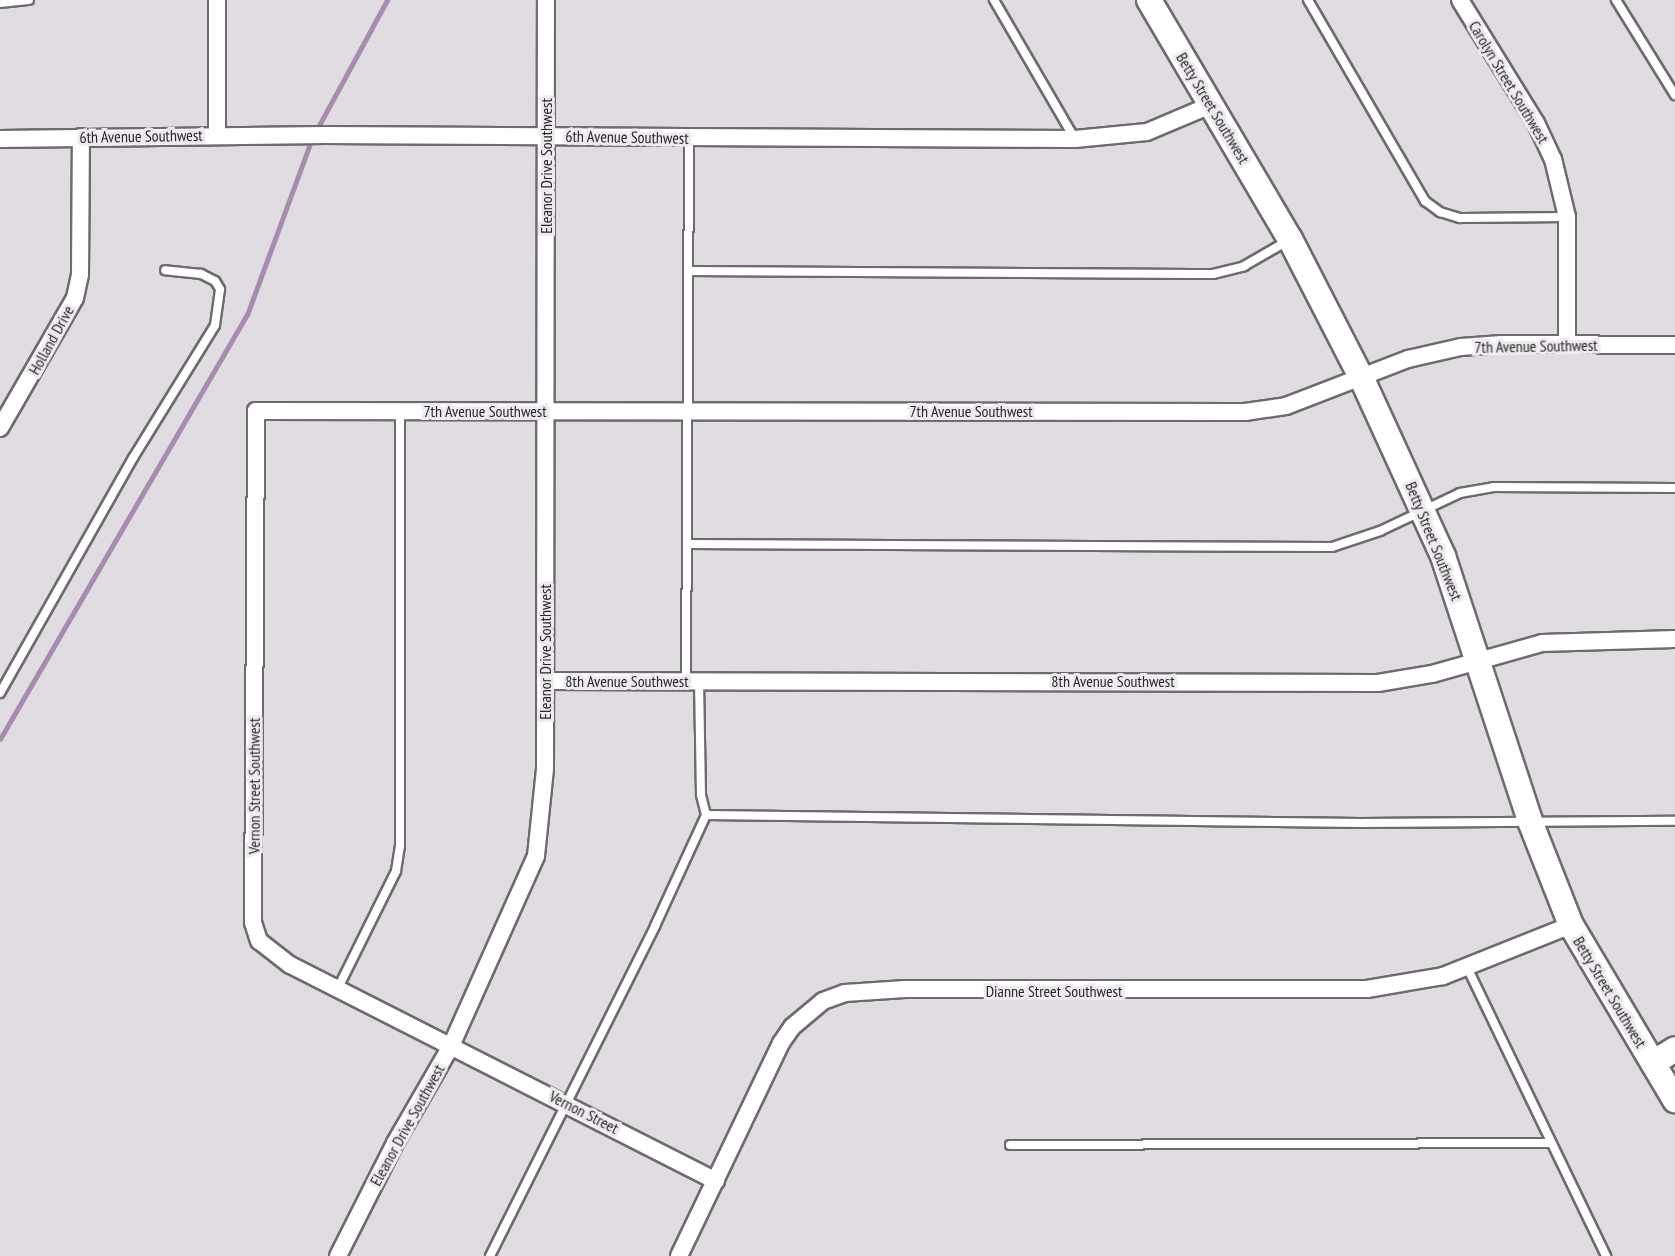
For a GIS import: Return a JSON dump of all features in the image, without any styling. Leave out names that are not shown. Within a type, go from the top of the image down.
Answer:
[{"type":"street","points":[[217,0],[217,135]]},
{"type":"street","name":"Eleanor Drive Southwest","points":[[338,1256],[395,1143],[451,1046],[536,856],[545,770],[546,0]]},
{"type":"street","name":"Betty Street Southwest","points":[[1149,0],[1290,240],[1362,379],[1423,510],[1478,660],[1530,821],[1571,925],[1675,1100]]},
{"type":"street","name":"Carolyn Street Southwest","points":[[1460,0],[1546,141],[1567,217],[1567,344]]},
{"type":"street","name":"6th Avenue Southwest","points":[[0,139],[217,135],[545,135],[1075,140],[1148,132],[1211,105]]},
{"type":"street","name":"Holland Drive","points":[[0,428],[75,298],[80,274],[81,136]]},
{"type":"street","name":"7th Avenue Southwest","points":[[256,411],[1245,412],[1286,406],[1362,379],[1408,359],[1461,347],[1567,344],[1675,345]]},
{"type":"street","name":"Vernon Street Southwest","points":[[256,411],[253,922],[260,941],[273,955],[337,990],[451,1046]]},
{"type":"street","name":"8th Avenue Southwest","points":[[545,681],[1378,683],[1415,678],[1542,643],[1675,639]]},
{"type":"street","name":"Dianne Street Southwest","points":[[679,1256],[786,1035],[823,1001],[845,993],[905,989],[1367,989],[1405,984],[1467,967],[1571,925]]},
{"type":"street","name":"Vernon Street","points":[[451,1046],[568,1103],[716,1181]]},
{"type":"street","points":[[1653,1063],[1675,1049]]},
{"type":"lane","points":[[0,3],[29,0]]},
{"type":"lane","points":[[994,0],[1075,140]]},
{"type":"lane","points":[[1308,0],[1425,201],[1440,212],[1460,218],[1567,217]]},
{"type":"lane","points":[[1616,0],[1675,95]]},
{"type":"lane","points":[[490,1256],[568,1103],[706,815],[701,795],[692,681],[688,544],[689,138]]},
{"type":"lane","points":[[688,271],[1212,274],[1244,266],[1290,240]]},
{"type":"lane","points":[[0,693],[133,458],[214,325],[220,290],[215,281],[201,274],[165,270]]},
{"type":"lane","points":[[337,990],[396,872],[400,846],[400,412]]},
{"type":"lane","points":[[688,544],[1332,547],[1380,531],[1460,494],[1493,487],[1675,488]]},
{"type":"lane","points":[[706,815],[1361,823],[1675,821]]},
{"type":"lane","points":[[1467,967],[1550,1143],[1584,1204],[1606,1256]]},
{"type":"lane","points":[[1010,1145],[1550,1143]]},
{"type":"waterway","points":[[316,131],[387,0]]},
{"type":"waterway","points":[[0,739],[247,315],[312,138]]}]
